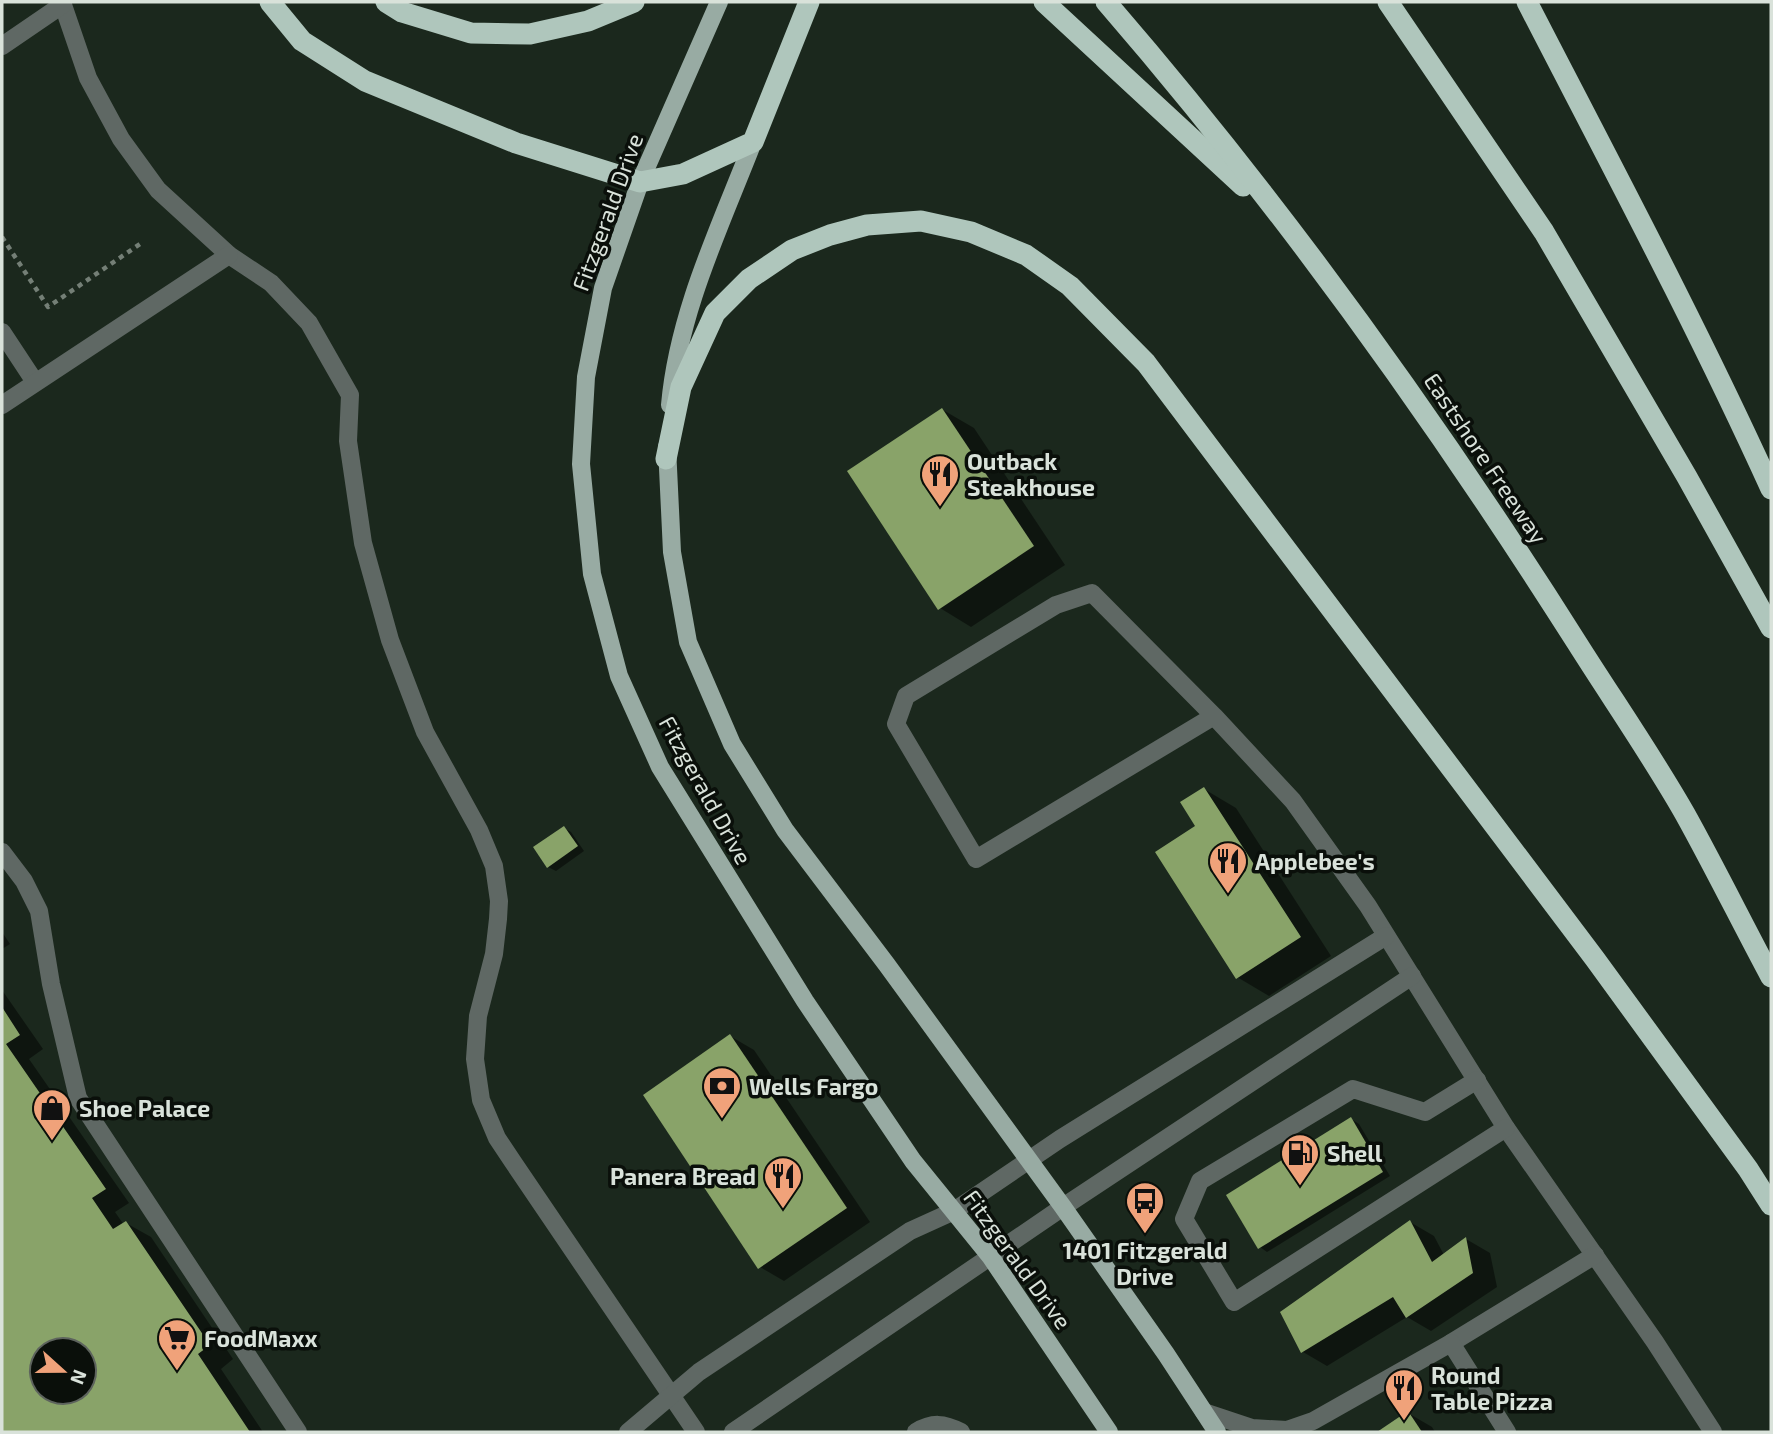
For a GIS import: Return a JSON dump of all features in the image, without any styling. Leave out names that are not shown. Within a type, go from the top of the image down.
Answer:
[{"type":"highway","points":[[270,2],[302,41],[365,81],[516,144],[640,182],[684,174],[753,142],[809,2]]},
{"type":"highway","points":[[386,2],[402,12],[471,33],[530,34],[588,21],[634,2]]},
{"type":"highway","points":[[1044,2],[1294,233]]},
{"type":"highway","name":"Eastshore Freeway","points":[[1107,2],[1294,233],[1421,406],[1537,580],[1684,813],[1771,977]]},
{"type":"highway","points":[[1388,2],[1544,232],[1694,489],[1771,628]]},
{"type":"highway","points":[[1527,2],[1670,279],[1771,489]]},
{"type":"highway","points":[[666,459],[681,387],[715,313],[749,279],[792,250],[830,235],[867,225],[921,221],[971,232],[1026,255],[1070,286],[1146,363],[1595,959],[1771,1205]]},
{"type":"main road","name":"Fitzgerald Drive","points":[[719,2],[640,182],[603,288],[586,377],[581,464],[592,574],[619,676],[660,767],[805,1001],[913,1161],[990,1256],[1110,1432]]},
{"type":"main road","name":"Fitzgerald Drive","points":[[753,142],[690,305],[673,378],[666,459],[672,552],[688,642],[732,744],[785,830],[942,1039],[1063,1207],[1217,1432]]},
{"type":"lane","points":[[2,46],[62,3],[88,78],[121,139],[158,190],[229,255],[271,283],[309,323],[350,395],[348,441],[363,543],[390,640],[425,732],[479,830],[494,866],[499,901],[497,937],[476,1037],[477,1080],[481,1100],[503,1146],[695,1432]]},
{"type":"lane","points":[[2,405],[229,255]]},
{"type":"lane","points":[[2,332],[35,382]]},
{"type":"lane","points":[[1214,716],[976,859],[896,724],[906,696],[1056,604],[1092,593],[1214,716],[1293,801],[1386,936],[1506,1128],[1713,1432]]},
{"type":"lane","points":[[2,852],[24,881],[39,911],[51,984],[78,1098],[298,1432]]},
{"type":"lane","points":[[628,1432],[699,1372],[910,1231],[954,1211],[1028,1161],[1386,936]]},
{"type":"lane","points":[[733,1432],[990,1256],[1412,976]]},
{"type":"lane","points":[[1477,1080],[1425,1112],[1353,1089],[1200,1181],[1184,1219],[1234,1302],[1506,1128]]},
{"type":"lane","points":[[1203,1412],[1252,1428],[1287,1430],[1313,1421],[1451,1343],[1595,1255]]},
{"type":"lane","points":[[1451,1343],[1507,1432]]},
{"type":"lane","points":[[916,1432],[930,1424],[961,1432]]},
{"type":"path","points":[[2,237],[48,307],[140,244]]},
{"type":"building","name":"Outback Steakhouse","points":[[942,408],[1034,546],[938,610],[847,471]]},
{"type":"building","name":"Applebee's","points":[[1204,787],[1301,937],[1236,979],[1155,852],[1195,826],[1180,802]]},
{"type":"building","points":[[564,826],[578,846],[547,868],[533,847]]},
{"type":"building","points":[[2,1007],[20,1035],[6,1044],[106,1189],[92,1198],[113,1229],[126,1221],[210,1345],[198,1354],[250,1432],[2,1432]]},
{"type":"building","points":[[730,1034],[847,1208],[758,1269],[643,1095]]},
{"type":"building","points":[[1351,1117],[1383,1172],[1258,1249],[1226,1195]]},
{"type":"building","points":[[1410,1220],[1432,1262],[1466,1237],[1473,1273],[1406,1318],[1393,1297],[1301,1353],[1280,1312]]},
{"type":"building","name":"Round Table Pizza","points":[[1408,1411],[1422,1432],[1377,1432]]},
{"type":"place","name":"Outback Steakhouse","points":[[940,508]]},
{"type":"place","name":"Applebee's","points":[[1228,895]]},
{"type":"place","name":"Wells Fargo","points":[[722,1120]]},
{"type":"place","name":"Shoe Palace","points":[[52,1142]]},
{"type":"place","name":"Shell","points":[[1300,1187]]},
{"type":"place","name":"Panera Bread","points":[[783,1210]]},
{"type":"place","name":"1401 Fitzgerald Drive","points":[[1145,1235]]},
{"type":"place","name":"FoodMaxx","points":[[177,1372]]},
{"type":"place","name":"Round Table Pizza","points":[[1404,1422]]}]
